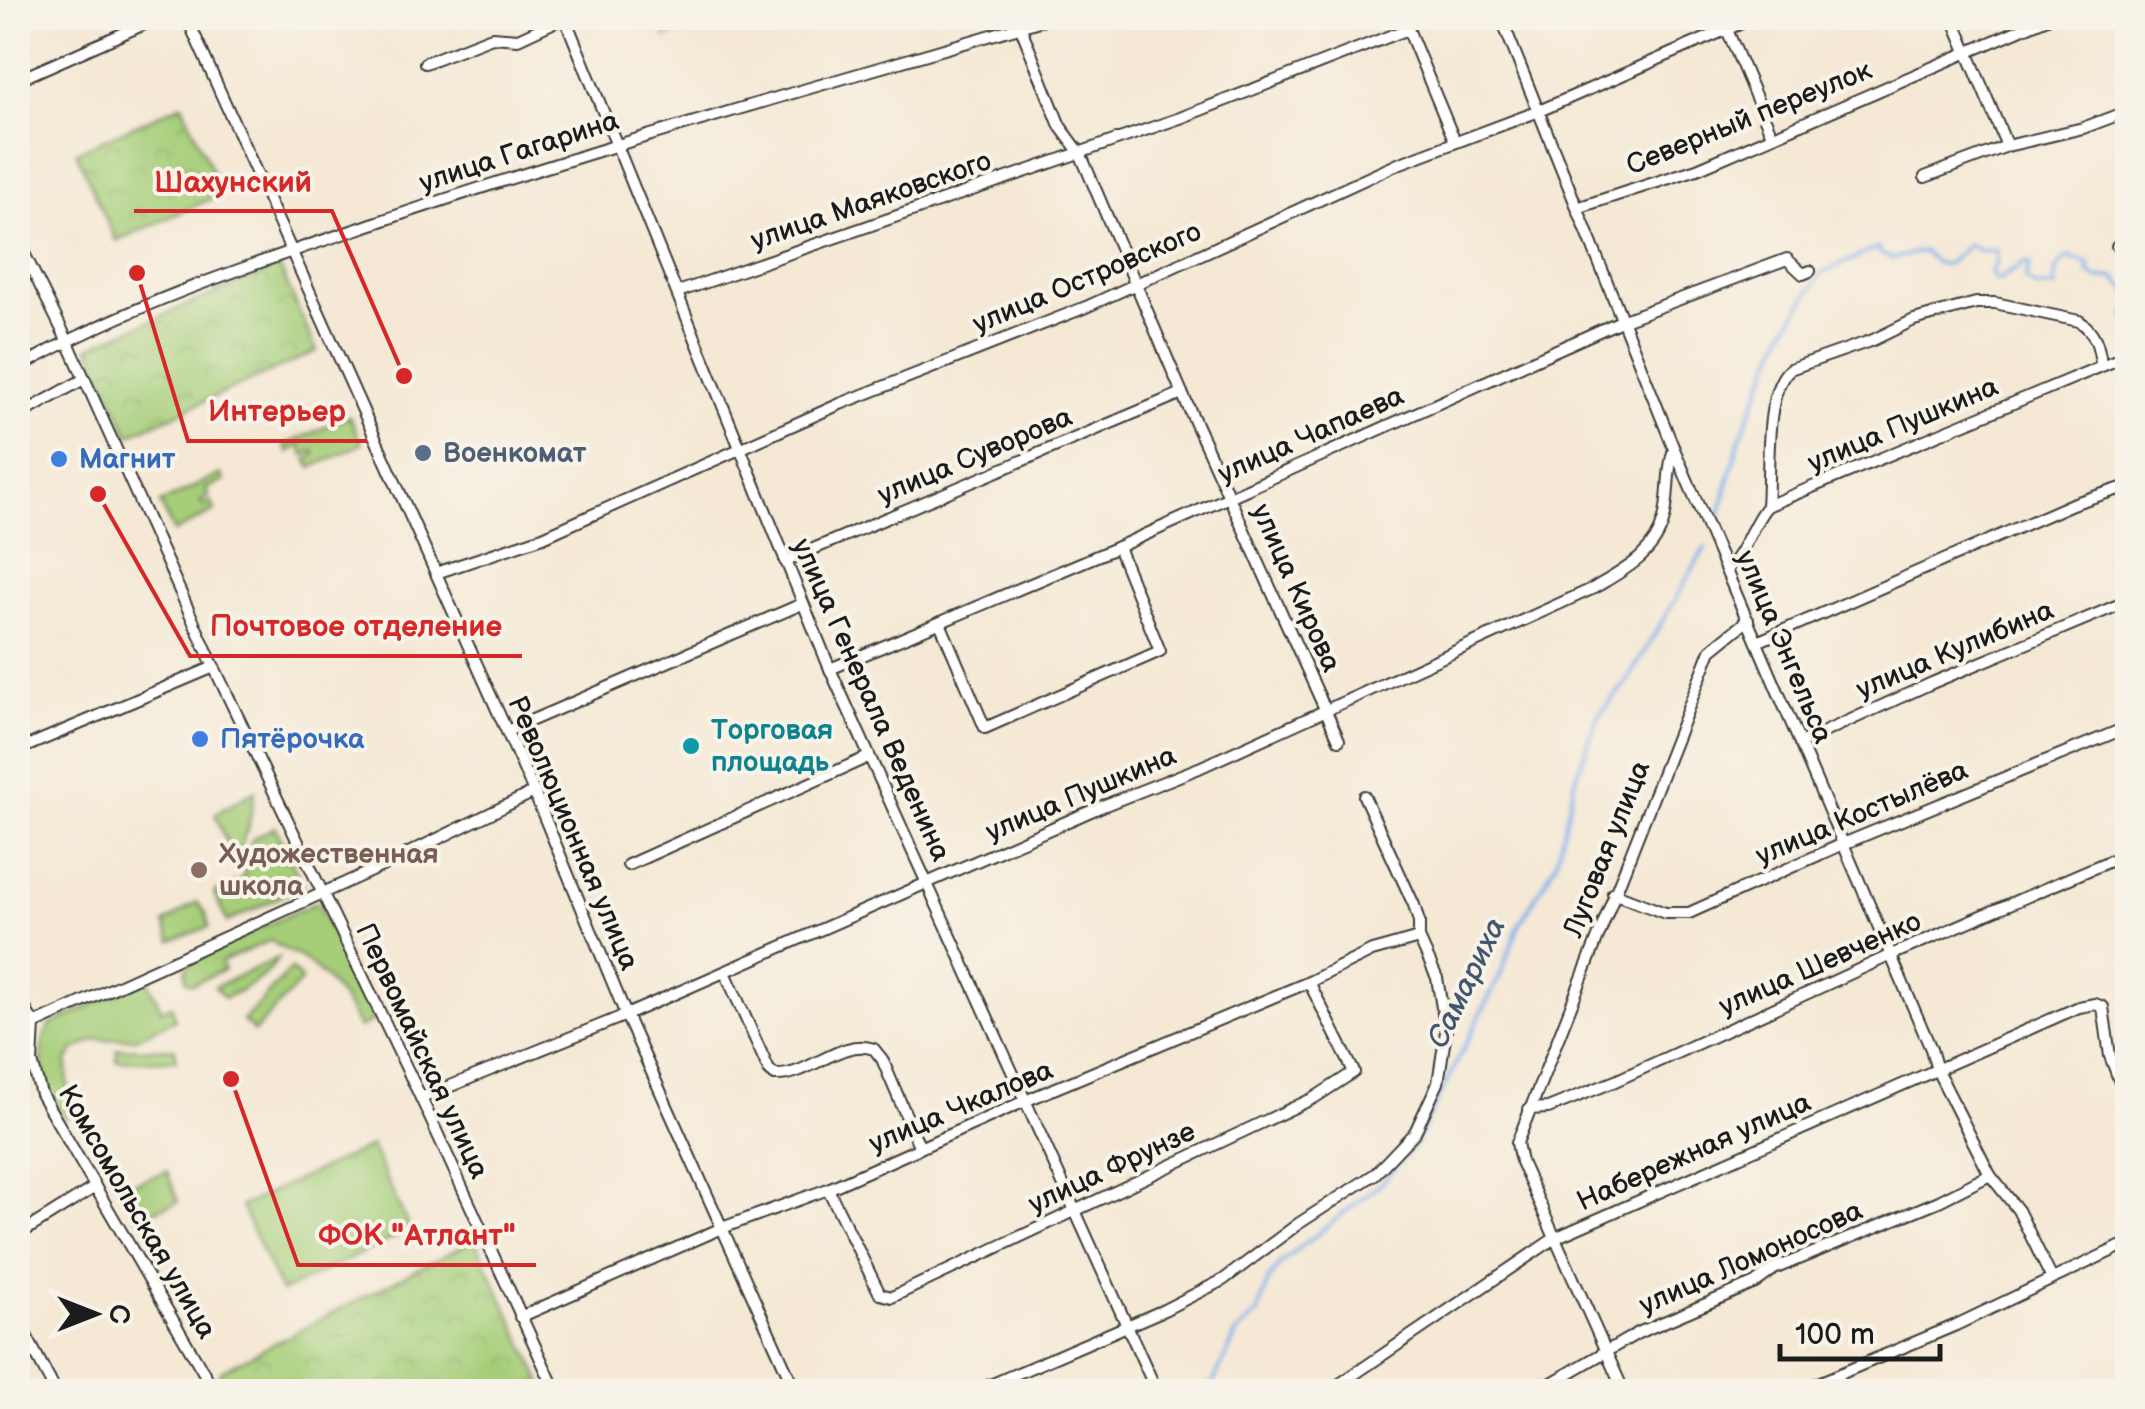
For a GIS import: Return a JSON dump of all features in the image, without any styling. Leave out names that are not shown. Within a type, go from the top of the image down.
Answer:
[{"type":"street","points":[[18,80],[158,18]]},
{"type":"street","name":"Революционная улица","points":[[187,18],[507,731],[626,1015],[796,1392]]},
{"type":"street","points":[[425,64],[492,37],[518,39],[564,18]]},
{"type":"street","name":"улица Генерала Веденина","points":[[564,18],[619,144],[830,670],[1157,1392]]},
{"type":"street","name":"улица Гагарина","points":[[18,368],[67,340],[161,298],[291,250],[619,144],[1019,22],[1049,18]]},
{"type":"street","name":"улица Энгельса","points":[[1501,18],[1674,449],[1937,1070],[1990,1175],[2018,1210],[2052,1279]]},
{"type":"street","name":"улица Островского","points":[[436,573],[543,537],[739,449],[1135,284],[1398,164],[1539,111],[1725,23],[1753,18]]},
{"type":"street","points":[[1953,18],[2007,146]]},
{"type":"street","name":"Северный переулок","points":[[1577,208],[1697,170],[2047,18]]},
{"type":"street","name":"улица Кирова","points":[[1019,22],[1060,126],[1080,154],[1182,393],[1339,740]]},
{"type":"street","points":[[1725,23],[1772,135]]},
{"type":"street","name":"улица Маяковского","points":[[678,292],[1080,154],[1408,29],[1456,142]]},
{"type":"street","points":[[1926,177],[2007,146],[2128,111]]},
{"type":"street","name":"Первомайская улица","points":[[18,240],[214,667],[421,1098],[556,1392]]},
{"type":"street","name":"улица Чапаева","points":[[830,670],[1118,547],[1621,321],[1786,259],[1804,274],[1810,272]]},
{"type":"street","points":[[1726,570],[1739,559],[1753,524],[1767,506],[1767,443],[1778,388],[1784,374],[1805,362],[1873,340],[1914,320],[1966,305],[1995,303],[2079,321],[2090,327],[2100,348],[2100,364]]},
{"type":"street","name":"улица Пушкина","points":[[1767,506],[2128,355]]},
{"type":"street","points":[[18,416],[84,379]]},
{"type":"street","name":"улица Суворова","points":[[785,561],[1182,393]]},
{"type":"street","name":"улица Пушкина","points":[[421,1098],[626,1015],[1100,807],[1199,768],[1594,588],[1641,560],[1664,520],[1674,449]]},
{"type":"street","points":[[1758,642],[2072,504],[2128,486]]},
{"type":"street","points":[[940,623],[985,728],[1160,651],[1118,547]]},
{"type":"street","name":"улица Кулибина","points":[[1800,743],[2128,600]]},
{"type":"street","points":[[507,731],[802,604]]},
{"type":"street","name":"Луговая улица","points":[[1529,1109],[1711,650],[1748,620]]},
{"type":"street","points":[[18,750],[214,667]]},
{"type":"street","name":"улица Костылёва","points":[[1613,893],[1664,913],[1689,913],[1844,844],[2128,727]]},
{"type":"street","points":[[628,864],[868,757]]},
{"type":"street","points":[[34,1024],[534,792]]},
{"type":"street","points":[[974,1392],[1223,1280],[1298,1224],[1375,1174],[1414,1132],[1438,1083],[1446,1031],[1437,978],[1419,938],[1414,905],[1364,796]]},
{"type":"street","name":"улица Шевченко","points":[[1529,1109],[1548,1108],[1613,1082],[1891,955],[2128,853]]},
{"type":"street","name":"улица Чкалова","points":[[520,1317],[722,1228],[828,1189],[1024,1101],[1309,982],[1372,951],[1419,938]]},
{"type":"street","points":[[725,972],[769,1070],[775,1075],[788,1075],[856,1046],[874,1049],[882,1059],[920,1148]]},
{"type":"street","name":"улица Фрунзе","points":[[828,1189],[870,1279],[885,1297],[892,1297],[1314,1098],[1354,1072],[1309,982]]},
{"type":"street","name":"Комсомольская улица","points":[[18,996],[34,1024],[35,1081],[215,1392]]},
{"type":"street","name":"Набережная улица","points":[[1328,1392],[1555,1238],[2078,1007],[2095,1004],[2103,1008],[2110,1056],[2128,1103]]},
{"type":"street","points":[[1529,1109],[1517,1143],[1521,1162],[1624,1392]]},
{"type":"street","name":"улица Ломоносова","points":[[1536,1392],[1638,1333],[1990,1175]]},
{"type":"street","points":[[18,1235],[95,1187]]},
{"type":"street","points":[[1797,1392],[1956,1325],[2128,1243]]},
{"type":"street","points":[[18,1320],[56,1392]]},
{"type":"shaded area","points":[[655,18],[720,18],[665,41]]},
{"type":"green space","points":[[182,104],[222,194],[116,241],[76,152]]},
{"type":"green space","points":[[279,266],[317,351],[129,435],[89,347]]},
{"type":"green space","points":[[349,416],[362,444],[311,468],[307,459],[315,455],[314,451],[304,455],[300,446],[288,452],[285,445]]},
{"type":"green space","points":[[221,474],[224,481],[206,489],[209,497],[201,501],[203,506],[211,502],[215,511],[174,532],[160,503]]},
{"type":"green space","points":[[255,791],[248,830],[236,866],[215,814]]},
{"type":"green space","points":[[275,827],[303,886],[227,922],[214,893],[242,880],[252,839]]},
{"type":"green space","points":[[197,902],[206,913],[209,927],[171,941],[165,923]]},
{"type":"green space","points":[[317,902],[374,1020],[359,1028],[325,978],[308,962],[271,940],[221,962],[224,970],[192,984],[186,981],[185,970],[196,957]]},
{"type":"green space","points":[[278,958],[261,977],[224,998],[215,987]]},
{"type":"green space","points":[[291,969],[302,980],[254,1032],[243,1021]]},
{"type":"green space","points":[[148,979],[161,1010],[172,1006],[175,1019],[136,1038],[95,1040],[73,1051],[67,1061],[69,1117],[65,1119],[48,1085],[42,1061],[44,1037],[50,1025]]},
{"type":"green space","points":[[175,1048],[176,1060],[117,1061],[117,1049]]},
{"type":"green space","points":[[371,1146],[410,1230],[281,1292],[241,1206]]},
{"type":"green space","points":[[167,1171],[178,1202],[136,1217],[125,1186]]},
{"type":"green space","points":[[470,1242],[476,1243],[546,1391],[224,1392],[217,1380],[221,1371]]},
{"type":"waterway","name":"Самариха","points":[[1719,517],[1740,438],[1783,334],[1821,273],[1878,248],[1892,259],[1923,251],[1945,265],[1970,245],[1980,251],[1997,250],[1991,272],[1995,279],[2025,262],[2030,264],[2025,279],[2036,287],[2056,287],[2057,269],[2069,257],[2089,264],[2088,272],[2098,278],[2114,277],[2128,291]]},
{"type":"waterway","name":"Самариха","points":[[2128,311],[2128,318]]},
{"type":"waterway","name":"Самариха","points":[[1204,1392],[1213,1383],[1237,1332],[1258,1313],[1268,1280],[1282,1262],[1379,1185],[1414,1146],[1501,974],[1518,927],[1556,862],[1574,784],[1598,716],[1628,680],[1705,548]]},
{"type":"place","name":"Интерьер","points":[[137,273]]},
{"type":"place","name":"Шахунский","points":[[404,376]]},
{"type":"place","name":"Военкомат","points":[[423,453]]},
{"type":"place","name":"Магнит","points":[[59,459]]},
{"type":"place","name":"Почтовое отделение","points":[[98,494]]},
{"type":"place","name":"Пятёрочка","points":[[200,739]]},
{"type":"place","name":"Торговая площадь","points":[[691,746]]},
{"type":"place","name":"Художественная школа","points":[[199,870]]},
{"type":"place","name":"ФОК \"Атлант\"","points":[[231,1079]]}]
